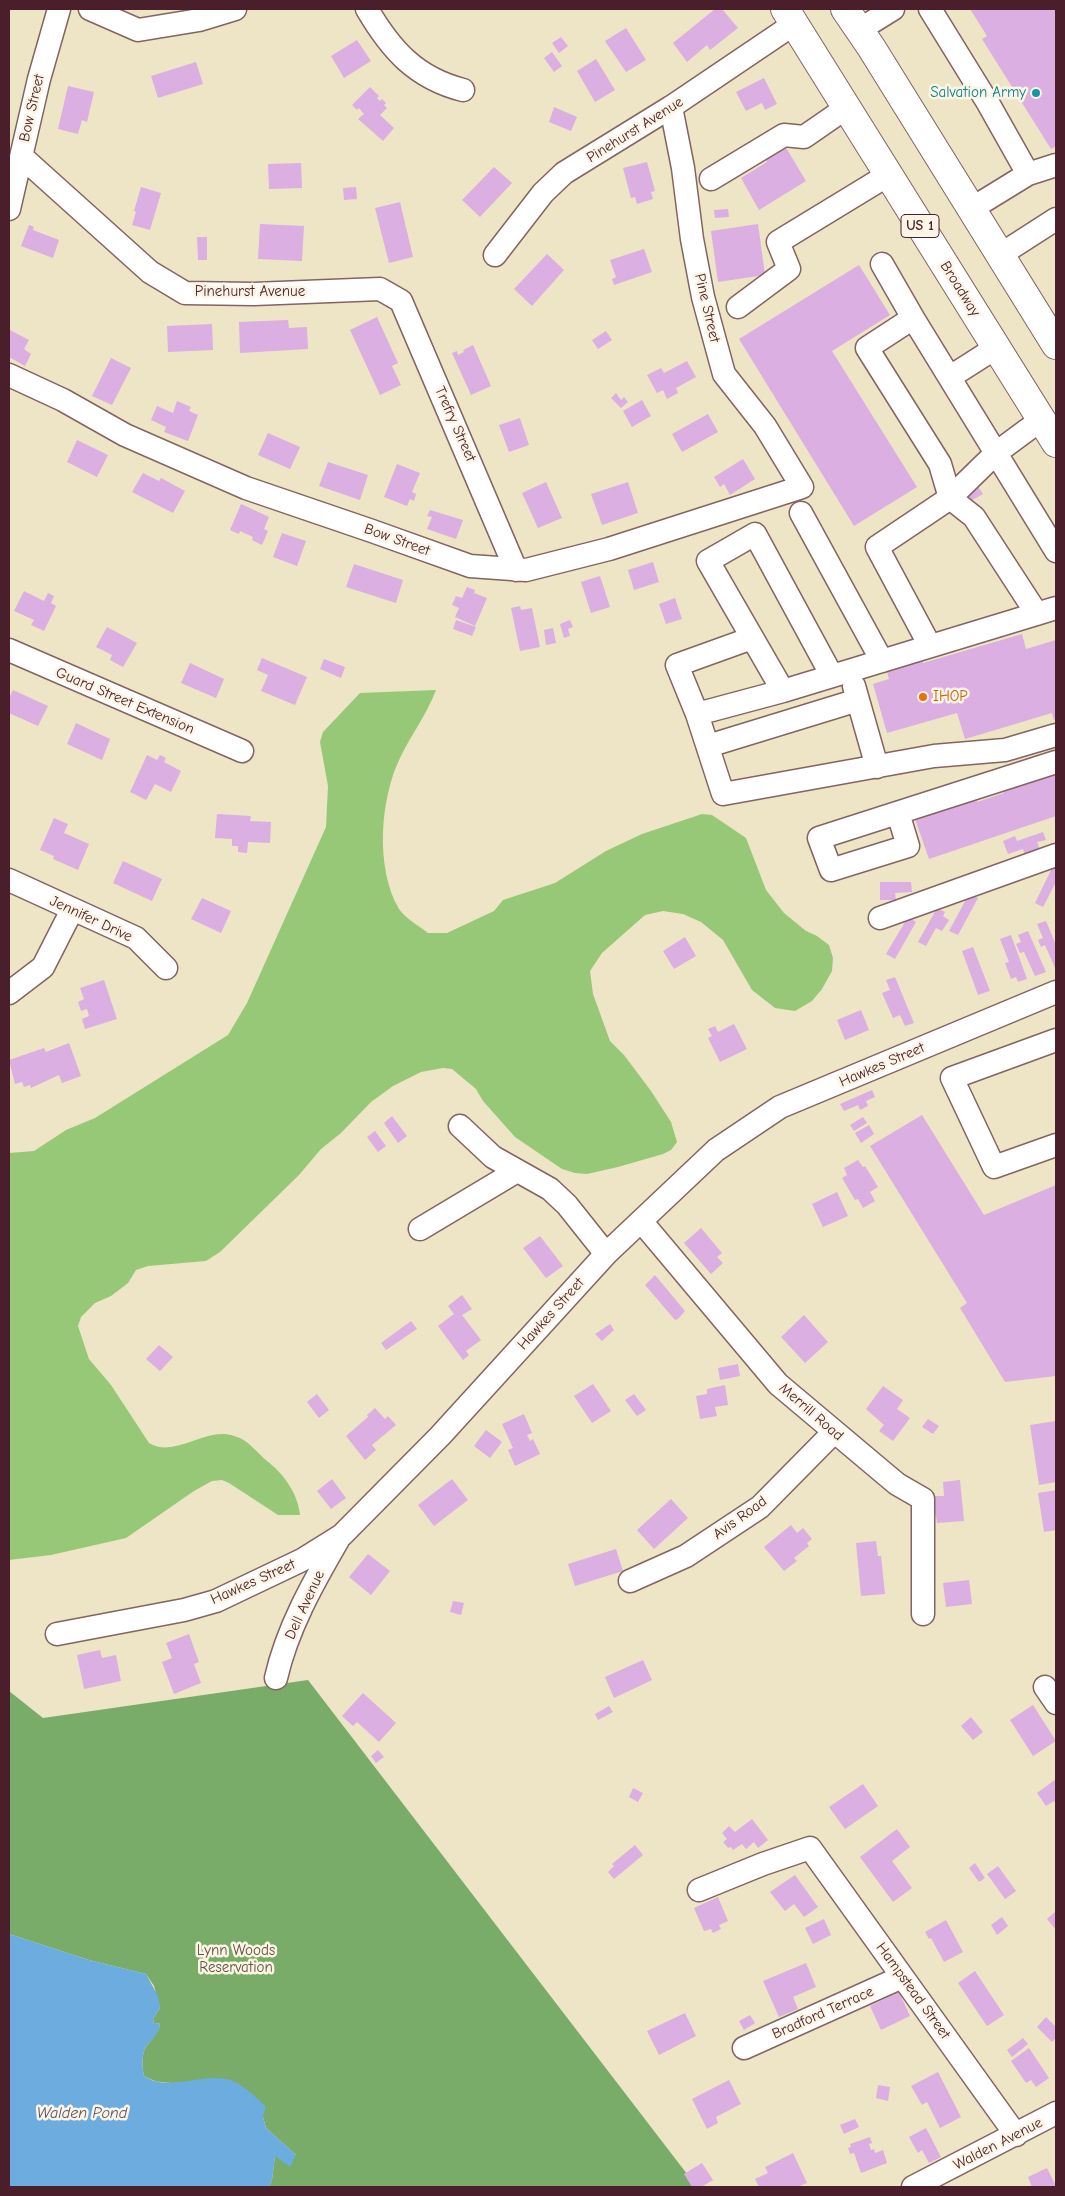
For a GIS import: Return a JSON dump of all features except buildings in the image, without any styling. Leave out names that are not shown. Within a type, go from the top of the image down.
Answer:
[{"type":"highway","name":"Broadway","points":[[789,17],[1056,443]]},
{"type":"highway","points":[[852,19],[1000,255],[1053,334]]},
{"type":"street","name":"Bow Street","points":[[9,209],[38,79],[59,9]]},
{"type":"street","points":[[90,9],[138,30],[199,20],[235,9]]},
{"type":"street","points":[[367,9],[398,52],[424,76],[462,90]]},
{"type":"street","points":[[852,19],[894,9]]},
{"type":"street","points":[[930,9],[988,103],[1028,174]]},
{"type":"street","name":"Pinehurst Avenue","points":[[495,255],[543,193],[564,173],[671,107],[789,17]]},
{"type":"street","name":"Pine Street","points":[[671,107],[684,168],[692,239],[703,297],[724,374],[765,426],[802,487]]},
{"type":"street","points":[[711,179],[784,135],[804,137],[846,108]]},
{"type":"street","name":"Pinehurst Avenue","points":[[21,156],[150,272],[185,293],[254,294],[380,289]]},
{"type":"street","points":[[971,209],[1028,174],[1056,165]]},
{"type":"street","points":[[738,307],[789,269],[778,242],[888,175]]},
{"type":"street","points":[[1000,255],[1055,222]]},
{"type":"street","points":[[882,264],[1056,551]]},
{"type":"street","name":"Trefry Street","points":[[380,289],[401,301],[516,570]]},
{"type":"street","points":[[697,714],[783,691],[1046,611],[974,517],[950,498],[940,464],[867,348],[913,318]]},
{"type":"street","points":[[950,377],[996,347]]},
{"type":"street","name":"Bow Street","points":[[9,375],[62,400],[125,435],[246,488],[470,566],[526,570],[609,550],[802,487]]},
{"type":"street","points":[[930,646],[877,547],[950,498],[996,453],[1042,420]]},
{"type":"street","points":[[801,513],[882,661]]},
{"type":"street","points":[[783,691],[708,561],[755,534],[858,700],[877,766]]},
{"type":"street","points":[[752,638],[677,665],[697,714],[723,794],[934,756],[1005,750],[1056,735]]},
{"type":"street","name":"Guard Street Extension","points":[[9,650],[242,751]]},
{"type":"street","points":[[708,746],[858,700]]},
{"type":"street","points":[[898,813],[1056,762]]},
{"type":"street","points":[[880,918],[1056,855]]},
{"type":"street","name":"Jennifer Drive","points":[[9,880],[136,938],[166,968]]},
{"type":"street","points":[[9,993],[43,967],[72,910]]},
{"type":"street","name":"Hawkes Street","points":[[56,1634],[184,1610],[216,1601],[302,1560],[342,1535],[440,1436],[606,1254],[716,1150],[780,1107],[1056,992]]},
{"type":"street","points":[[1056,1040],[952,1078],[994,1167],[1056,1145]]},
{"type":"street","points":[[460,1126],[493,1157],[550,1189],[567,1205],[606,1254]]},
{"type":"street","points":[[420,1229],[517,1171]]},
{"type":"street","name":"Merrill Road","points":[[641,1221],[778,1384],[833,1433],[896,1484],[923,1499],[924,1614]]},
{"type":"street","name":"Avis Road","points":[[630,1581],[686,1556],[760,1507],[833,1433]]},
{"type":"street","name":"Dell Avenue","points":[[276,1678],[280,1660],[290,1634],[321,1569],[342,1535]]},
{"type":"street","name":"Hampstead Street","points":[[699,1890],[810,1848],[1016,2135]]},
{"type":"street","name":"Bradford Terrace","points":[[744,2048],[902,1977]]},
{"type":"street","name":"Walden Avenue","points":[[913,2187],[1056,2113]]},
{"type":"green space","points":[[436,690],[400,758],[388,793],[385,813],[383,854],[386,874],[391,892],[399,909],[408,919],[428,933],[447,933],[494,911],[503,900],[555,883],[606,851],[642,834],[702,814],[712,815],[746,838],[766,890],[784,913],[806,931],[829,945],[833,958],[832,971],[822,989],[812,1001],[795,1011],[775,1008],[752,990],[723,940],[701,922],[683,914],[663,911],[645,915],[602,953],[590,971],[593,994],[610,1041],[624,1055],[651,1091],[671,1122],[677,1142],[671,1150],[663,1154],[618,1167],[587,1174],[562,1169],[515,1137],[483,1101],[476,1089],[452,1069],[443,1068],[421,1072],[393,1086],[371,1102],[341,1133],[321,1149],[299,1175],[220,1252],[206,1261],[148,1266],[136,1270],[128,1283],[111,1296],[95,1303],[81,1317],[78,1326],[89,1359],[111,1385],[149,1443],[159,1447],[169,1447],[223,1434],[244,1440],[284,1478],[293,1492],[300,1515],[278,1515],[229,1483],[222,1480],[212,1481],[194,1491],[126,1538],[51,1555],[9,1560],[9,1153],[34,1151],[66,1130],[95,1118],[228,1035],[247,1003],[326,827],[328,786],[320,742],[323,732],[360,693]]},
{"type":"green space","name":"Lynn Woods Reservation","points":[[308,1680],[697,2187],[269,2187],[272,2180],[275,2156],[296,2155],[266,2128],[263,2117],[222,2080],[172,2083],[153,2080],[144,2076],[144,2051],[158,2032],[160,2026],[160,2023],[154,2024],[153,2019],[160,2008],[154,1986],[146,1974],[89,1960],[9,1934],[9,1691],[43,1718]]},
{"type":"water","name":"Walden Pond","points":[[9,1934],[89,1960],[146,1974],[158,1996],[160,2008],[153,2019],[154,2024],[160,2023],[160,2026],[158,2032],[144,2051],[144,2076],[154,2081],[166,2083],[212,2078],[224,2079],[239,2084],[252,2093],[266,2107],[263,2117],[266,2128],[296,2155],[290,2167],[275,2156],[272,2180],[269,2187],[9,2187]]},
{"type":"place","name":"Salvation Army","points":[[1036,93]]},
{"type":"place","name":"IHOP","points":[[923,697]]}]
